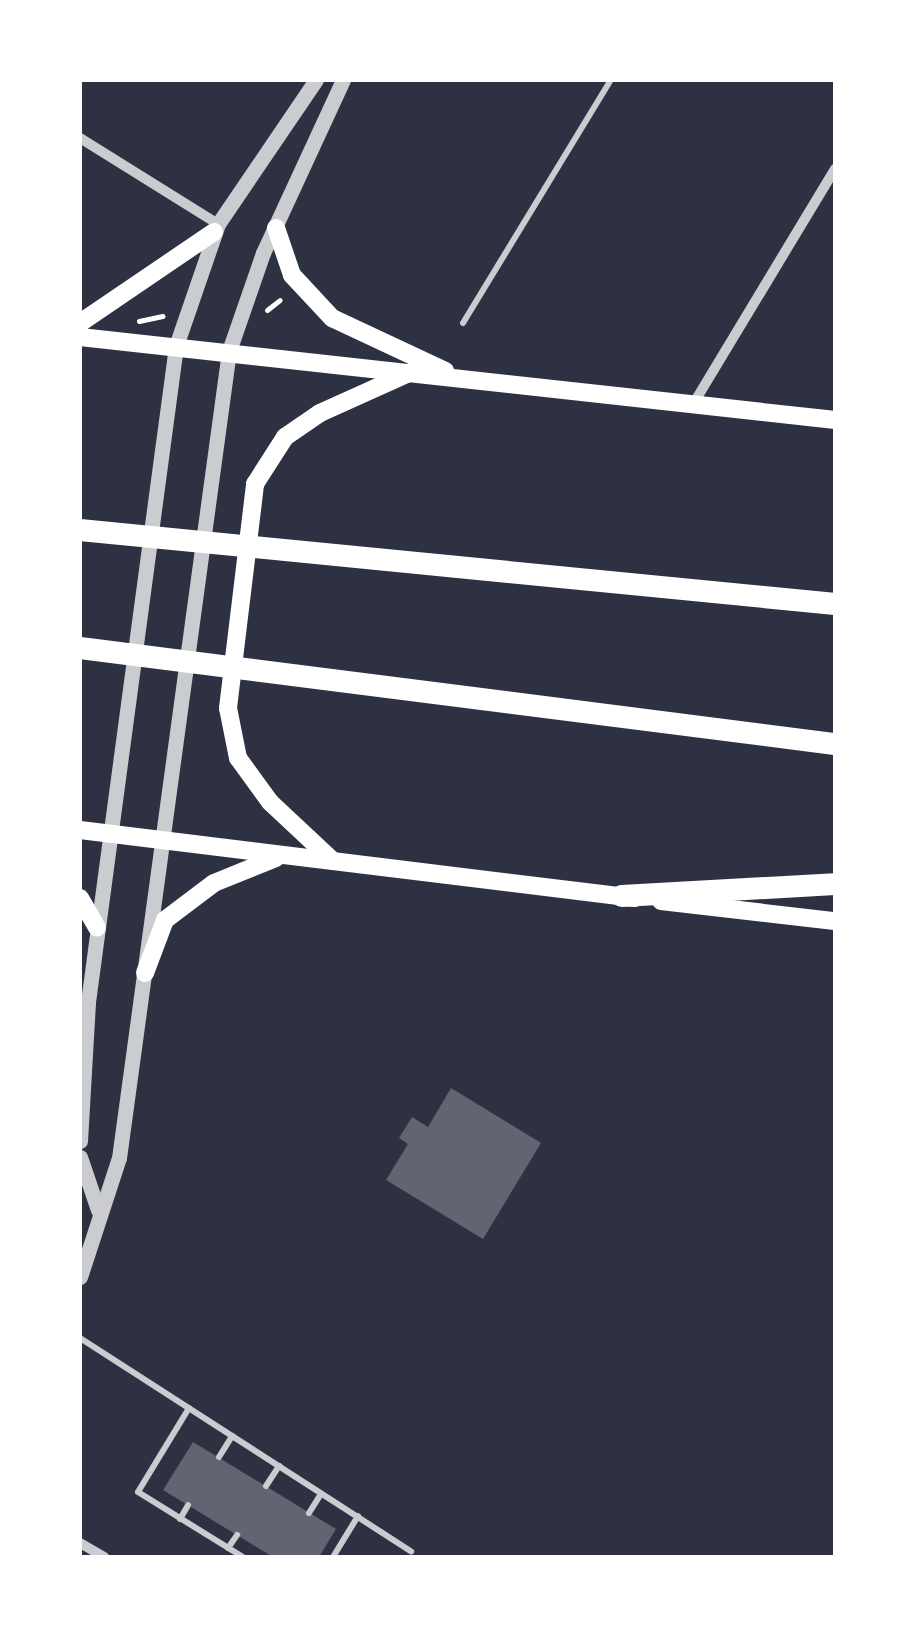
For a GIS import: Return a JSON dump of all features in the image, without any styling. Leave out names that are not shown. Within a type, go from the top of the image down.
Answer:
[{"type":"highway","points":[[80,530],[316,558],[835,604]]},
{"type":"highway","points":[[80,648],[835,744]]},
{"type":"highway","points":[[622,896],[835,884]]},
{"type":"main road","points":[[80,323],[216,228]]},
{"type":"main road","points":[[276,228],[292,274],[332,318],[464,379]]},
{"type":"main road","points":[[80,337],[835,420]]},
{"type":"main road","points":[[333,861],[270,802],[238,758],[228,708],[255,484],[285,437],[320,413],[410,373]]},
{"type":"main road","points":[[80,830],[835,920]]},
{"type":"main road","points":[[146,973],[165,920],[192,897],[264,860],[289,856]]},
{"type":"main road","points":[[80,898],[98,928]]},
{"type":"street","points":[[80,1141],[109,834],[176,346],[216,228],[316,80]]},
{"type":"street","points":[[80,1276],[98,1210],[119,1158],[229,352],[276,228],[342,80]]},
{"type":"street","points":[[80,138],[216,228]]},
{"type":"street","points":[[692,406],[835,169]]},
{"type":"street","points":[[80,1156],[98,1210]]},
{"type":"street","points":[[80,1543],[104,1557]]},
{"type":"lane","points":[[463,323],[611,80]]},
{"type":"lane","points":[[80,1338],[411,1551]]},
{"type":"lane","points":[[189,1408],[138,1492],[242,1557]]},
{"type":"lane","points":[[219,1457],[232,1436]]},
{"type":"lane","points":[[266,1486],[279,1466]]},
{"type":"lane","points":[[310,1512],[322,1494]]},
{"type":"lane","points":[[180,1519],[188,1505]]},
{"type":"lane","points":[[333,1557],[358,1516]]},
{"type":"lane","points":[[228,1548],[236,1535]]},
{"type":"path","points":[[140,316],[162,316]]},
{"type":"building","points":[[451,1088],[541,1143],[483,1239],[386,1180],[408,1144],[399,1138],[412,1117],[428,1127]]},
{"type":"building","points":[[193,1442],[336,1529],[319,1557],[273,1557],[163,1490]]}]
